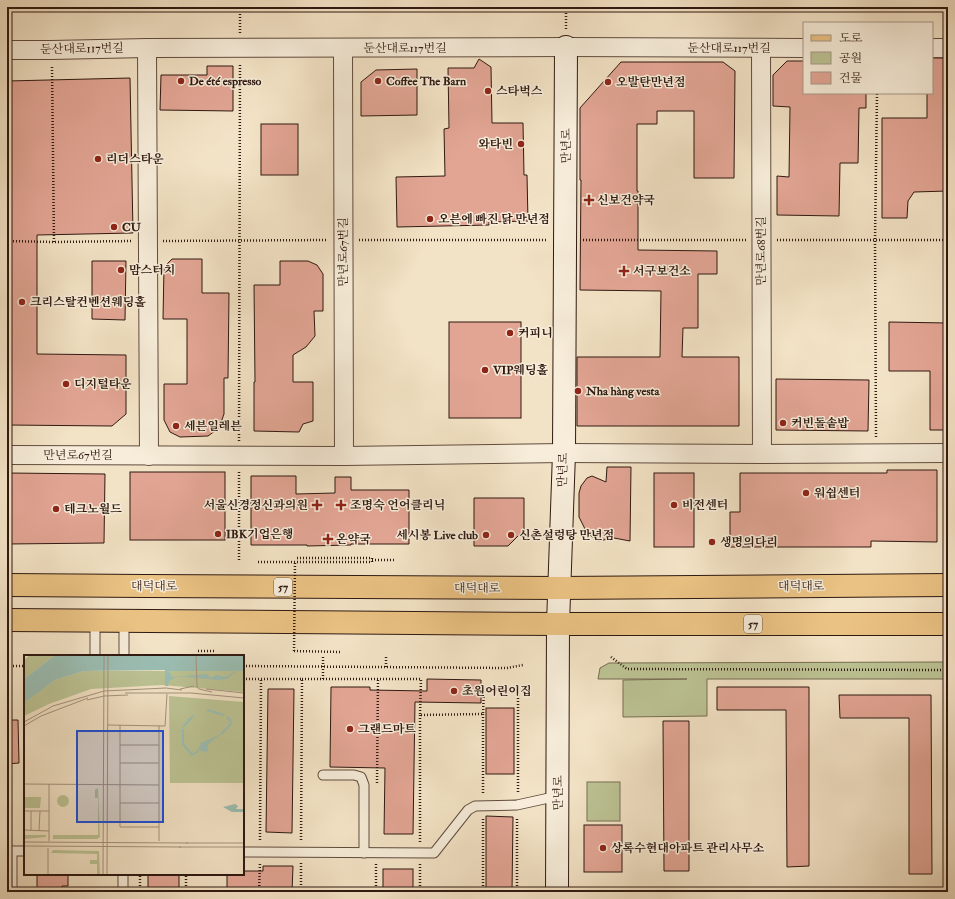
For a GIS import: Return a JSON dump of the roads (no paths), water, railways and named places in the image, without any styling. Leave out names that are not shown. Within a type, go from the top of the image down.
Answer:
[{"type":"main road","name":"대덕대로","points":[[7,585],[559,588],[948,585]]},
{"type":"main road","name":"57","points":[[7,620],[558,624],[948,624]]},
{"type":"street","name":"만년로","points":[[557,892],[558,624],[564,453],[566,47]]},
{"type":"street","name":"둔산대로117번길","points":[[7,50],[147,48],[803,48]]},
{"type":"street","points":[[147,48],[149,456]]},
{"type":"street","name":"만년로67번길","points":[[343,48],[344,456]]},
{"type":"street","name":"만년로68번길","points":[[761,48],[762,454]]},
{"type":"street","points":[[933,48],[948,48]]},
{"type":"street","name":"만년로67번길","points":[[7,455],[344,456],[564,453]]},
{"type":"street","points":[[564,453],[948,453]]},
{"type":"lane","points":[[94,620],[95,655]]},
{"type":"lane","points":[[124,621],[124,655]]},
{"type":"lane","points":[[323,775],[354,775],[361,777],[364,785],[364,853]]},
{"type":"lane","points":[[244,852],[434,853],[468,810],[475,806],[518,805],[558,796]]},
{"type":"lane","points":[[12,892],[10,851],[24,851]]},
{"type":"lane","points":[[123,875],[123,892]]},
{"type":"place","name":"De été espresso","points":[[181,81]]},
{"type":"place","name":"Coffee The Barn","points":[[378,81]]},
{"type":"place","name":"오발탄만년점","points":[[608,82]]},
{"type":"place","name":"스타벅스","points":[[488,91]]},
{"type":"place","name":"와타빈","points":[[521,144]]},
{"type":"place","name":"리더스타운","points":[[98,159]]},
{"type":"place","name":"신보건약국","points":[[589,200]]},
{"type":"place","name":"오븐에 빠진 닭 만년점","points":[[430,219]]},
{"type":"place","name":"CU","points":[[114,227]]},
{"type":"place","name":"맘스터치","points":[[121,270]]},
{"type":"place","name":"서구보건소","points":[[624,271]]},
{"type":"place","name":"크리스탈컨벤션웨딩홀","points":[[22,302]]},
{"type":"place","name":"커피니","points":[[510,333]]},
{"type":"place","name":"VIP웨딩홀","points":[[485,370]]},
{"type":"place","name":"디지털타운","points":[[66,384]]},
{"type":"place","name":"Nha hàng vesta","points":[[578,391]]},
{"type":"place","name":"커빈돌솥밥","points":[[783,423]]},
{"type":"place","name":"세븐일레븐","points":[[176,426]]},
{"type":"place","name":"워쉽센터","points":[[806,493]]},
{"type":"place","name":"서울신경정신과의원","points":[[317,505]]},
{"type":"place","name":"조명숙 언어클리닉","points":[[341,505]]},
{"type":"place","name":"비전센터","points":[[674,505]]},
{"type":"place","name":"테크노월드","points":[[56,509]]},
{"type":"place","name":"IBK기업은행","points":[[218,534]]},
{"type":"place","name":"세시봉 Live club","points":[[486,535]]},
{"type":"place","name":"신촌설렁탕 만년점","points":[[511,535]]},
{"type":"place","name":"온약국","points":[[328,539]]},
{"type":"place","name":"생명의다리","points":[[712,542]]},
{"type":"place","name":"초원어린이집","points":[[454,691]]},
{"type":"place","name":"그랜드마트","points":[[350,729]]},
{"type":"place","name":"상록수현대아파트 관리사무소","points":[[603,848]]}]
